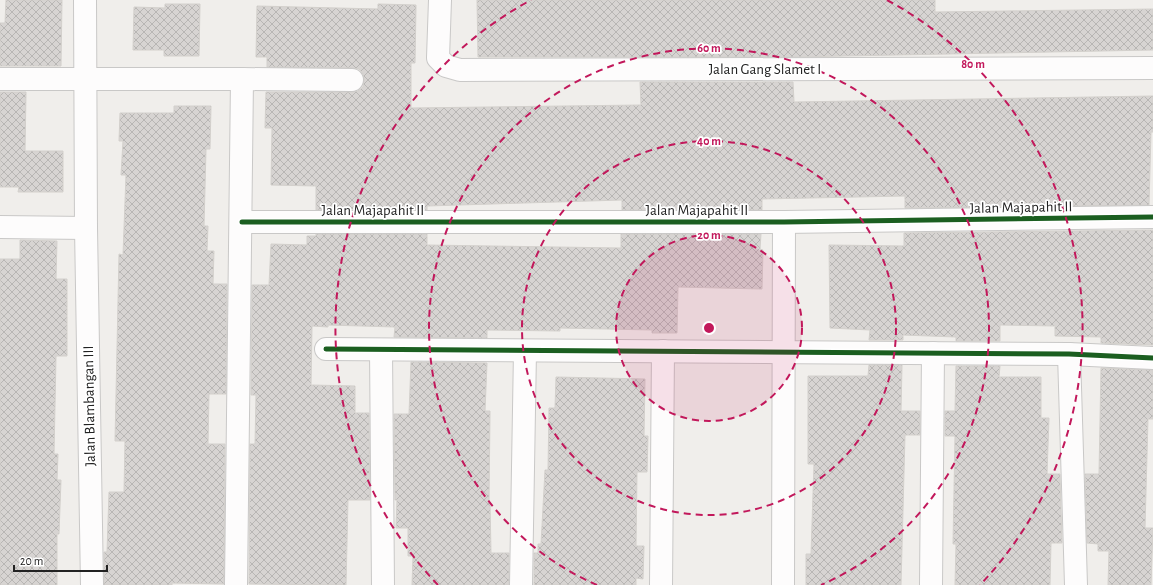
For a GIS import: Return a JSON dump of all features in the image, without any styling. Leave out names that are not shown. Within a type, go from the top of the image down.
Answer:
[{"type":"street","name":"Jalan Blambangan III","points":[[85,0],[86,228],[92,585]]},
{"type":"street","name":"Jalan Gang Slamet I","points":[[440,0],[438,58],[446,66],[460,70],[1153,68]]},
{"type":"street","points":[[0,79],[352,80]]},
{"type":"street","points":[[236,585],[242,222],[242,79]]},
{"type":"street","name":"Jalan Majapahit II","points":[[242,222],[784,222],[1153,217]]},
{"type":"street","points":[[783,585],[784,222]]},
{"type":"street","points":[[0,227],[86,228]]},
{"type":"street","points":[[326,349],[1069,354],[1153,358]]},
{"type":"street","points":[[381,350],[383,585]]},
{"type":"street","points":[[521,585],[525,351]]},
{"type":"street","points":[[661,585],[663,351]]},
{"type":"street","points":[[931,585],[933,353]]},
{"type":"street","points":[[1069,354],[1076,585]]},
{"type":"building","points":[[6,0],[62,0],[61,66],[0,66],[0,23],[5,23]]},
{"type":"building","points":[[477,0],[935,0],[935,12],[1153,9],[1153,50],[793,57],[478,57]]},
{"type":"building","points":[[165,4],[200,4],[199,56],[164,56],[164,50],[133,50],[134,7],[165,8]]},
{"type":"building","points":[[378,4],[416,5],[415,63],[411,63],[411,108],[641,105],[640,82],[793,82],[794,102],[1153,96],[1153,132],[1151,132],[1149,205],[905,208],[905,196],[762,199],[762,210],[622,210],[622,200],[427,206],[427,210],[316,210],[316,186],[271,185],[272,128],[265,128],[266,92],[358,91],[363,87],[363,74],[359,69],[352,68],[267,67],[267,57],[256,57],[257,6],[378,9]]},
{"type":"building","points":[[0,92],[26,92],[25,151],[63,151],[63,192],[18,192],[19,187],[0,187]]},
{"type":"building","points":[[174,106],[211,106],[210,149],[206,149],[204,226],[208,226],[207,251],[214,251],[213,284],[227,284],[226,394],[209,394],[208,444],[225,444],[224,584],[172,583],[172,585],[104,585],[104,552],[107,552],[109,492],[124,492],[125,441],[115,441],[119,254],[123,255],[126,175],[121,175],[123,141],[119,141],[120,113],[174,113]]},
{"type":"building","points":[[1153,230],[1153,345],[1101,343],[1101,337],[1055,336],[1055,326],[1000,325],[1000,341],[956,341],[956,337],[903,335],[903,340],[869,340],[870,330],[830,328],[829,245],[904,246],[904,233]]},
{"type":"building","points":[[316,234],[427,234],[427,245],[621,248],[621,234],[761,234],[760,249],[763,250],[762,289],[678,287],[677,333],[652,333],[652,330],[560,328],[560,331],[487,330],[487,338],[394,337],[395,327],[312,326],[311,385],[355,386],[355,413],[369,413],[370,500],[348,500],[346,585],[249,584],[250,444],[255,444],[256,395],[251,395],[252,285],[269,285],[271,244],[307,245],[307,236],[316,236]]},
{"type":"building","points":[[20,240],[57,241],[56,279],[67,279],[67,356],[56,356],[54,454],[58,454],[57,480],[61,480],[59,534],[57,534],[57,585],[0,585],[0,259],[20,259]]},
{"type":"building","points":[[411,362],[487,363],[485,411],[490,411],[489,502],[491,553],[509,553],[509,585],[412,585],[413,556],[408,556],[408,528],[396,528],[397,500],[395,500],[394,414],[409,414]]},
{"type":"building","points":[[869,365],[902,365],[901,411],[920,411],[920,435],[905,435],[901,585],[806,585],[806,554],[811,554],[814,464],[808,464],[808,376],[868,376]]},
{"type":"building","points":[[956,366],[1000,366],[999,377],[1041,377],[1041,418],[1049,418],[1047,474],[1060,474],[1062,543],[1051,543],[1050,585],[955,585],[956,544],[953,544],[955,436],[945,436],[945,411],[955,411]]},
{"type":"building","points":[[1101,368],[1153,370],[1153,419],[1148,419],[1145,528],[1153,528],[1151,585],[1108,585],[1109,551],[1098,551],[1098,544],[1087,543],[1085,474],[1099,474]]},
{"type":"building","points":[[556,377],[645,379],[644,436],[648,436],[647,472],[637,472],[636,546],[644,546],[643,579],[636,578],[636,585],[534,585],[534,553],[538,553],[538,544],[541,544],[545,470],[548,470],[549,408],[555,408]]},
{"type":"cycle path","points":[[242,222],[784,222],[1153,217]]},
{"type":"cycle path","points":[[326,349],[1069,354],[1153,358]]}]
